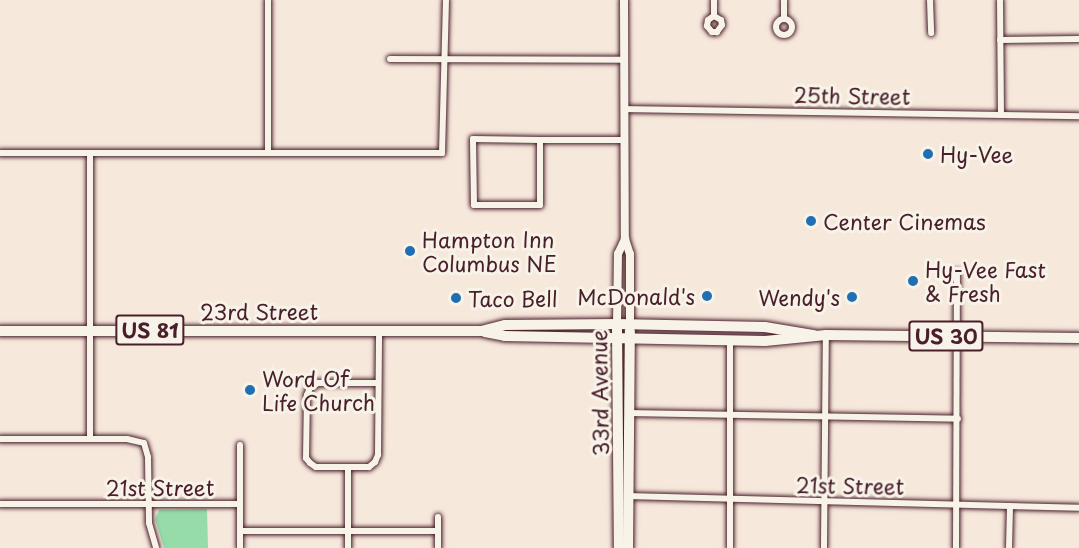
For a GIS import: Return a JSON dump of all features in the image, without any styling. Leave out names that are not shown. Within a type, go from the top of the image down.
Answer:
[{"type":"highway","name":"33rd Avenue","points":[[617,324],[628,548]]},
{"type":"highway","name":"23rd Street","points":[[481,331],[504,325],[630,324],[765,327],[814,335]]},
{"type":"highway","name":"33rd Avenue","points":[[620,548],[630,413],[630,324]]},
{"type":"highway","name":"23rd Street","points":[[0,331],[481,331],[505,336],[765,341],[814,335],[1079,338]]},
{"type":"main road","name":"33rd Avenue","points":[[624,0],[625,239],[630,254],[630,324]]},
{"type":"main road","name":"33rd Avenue","points":[[617,324],[618,254],[625,239]]},
{"type":"street","points":[[268,0],[268,152]]},
{"type":"street","points":[[0,153],[442,153],[446,0]]},
{"type":"street","points":[[714,0],[714,16]]},
{"type":"street","points":[[784,0],[784,18]]},
{"type":"street","points":[[930,0],[931,33]]},
{"type":"street","points":[[1000,0],[1001,114]]},
{"type":"street","points":[[1000,40],[1079,39]]},
{"type":"street","points":[[390,59],[624,60]]},
{"type":"street","name":"25th Street","points":[[624,109],[1079,116]]},
{"type":"street","points":[[540,140],[540,205],[474,205],[473,139],[624,140]]},
{"type":"street","points":[[90,153],[90,439]]},
{"type":"street","points":[[956,548],[957,272]]},
{"type":"street","points":[[378,383],[318,383],[306,395],[306,458],[316,467],[369,466],[375,462],[378,455],[379,331]]},
{"type":"street","points":[[824,548],[826,335]]},
{"type":"street","points":[[730,340],[730,548]]},
{"type":"street","points":[[630,413],[731,413],[958,419]]},
{"type":"street","points":[[0,439],[139,440],[146,448],[147,504],[149,524],[156,548]]},
{"type":"street","points":[[240,445],[240,504]]},
{"type":"street","points":[[348,467],[348,548]]},
{"type":"street","name":"21st Street","points":[[624,496],[1079,508]]},
{"type":"street","name":"21st Street","points":[[0,504],[240,504],[240,548]]},
{"type":"street","points":[[1009,548],[1010,506]]},
{"type":"street","points":[[438,517],[438,548]]},
{"type":"street","points":[[240,531],[438,531]]},
{"type":"green space","points":[[207,509],[208,548],[164,548],[155,519],[159,510]]},
{"type":"place","name":"Hy-Vee","points":[[928,154]]},
{"type":"place","name":"Center Cinemas","points":[[811,221]]},
{"type":"place","name":"Hampton Inn Columbus NE","points":[[410,251]]},
{"type":"place","name":"Hy-Vee Fast & Fresh","points":[[913,281]]},
{"type":"place","name":"McDonald's","points":[[707,296]]},
{"type":"place","name":"Wendy's","points":[[852,297]]},
{"type":"place","name":"Taco Bell","points":[[456,298]]},
{"type":"place","name":"Word Of Life Church","points":[[250,390]]}]
